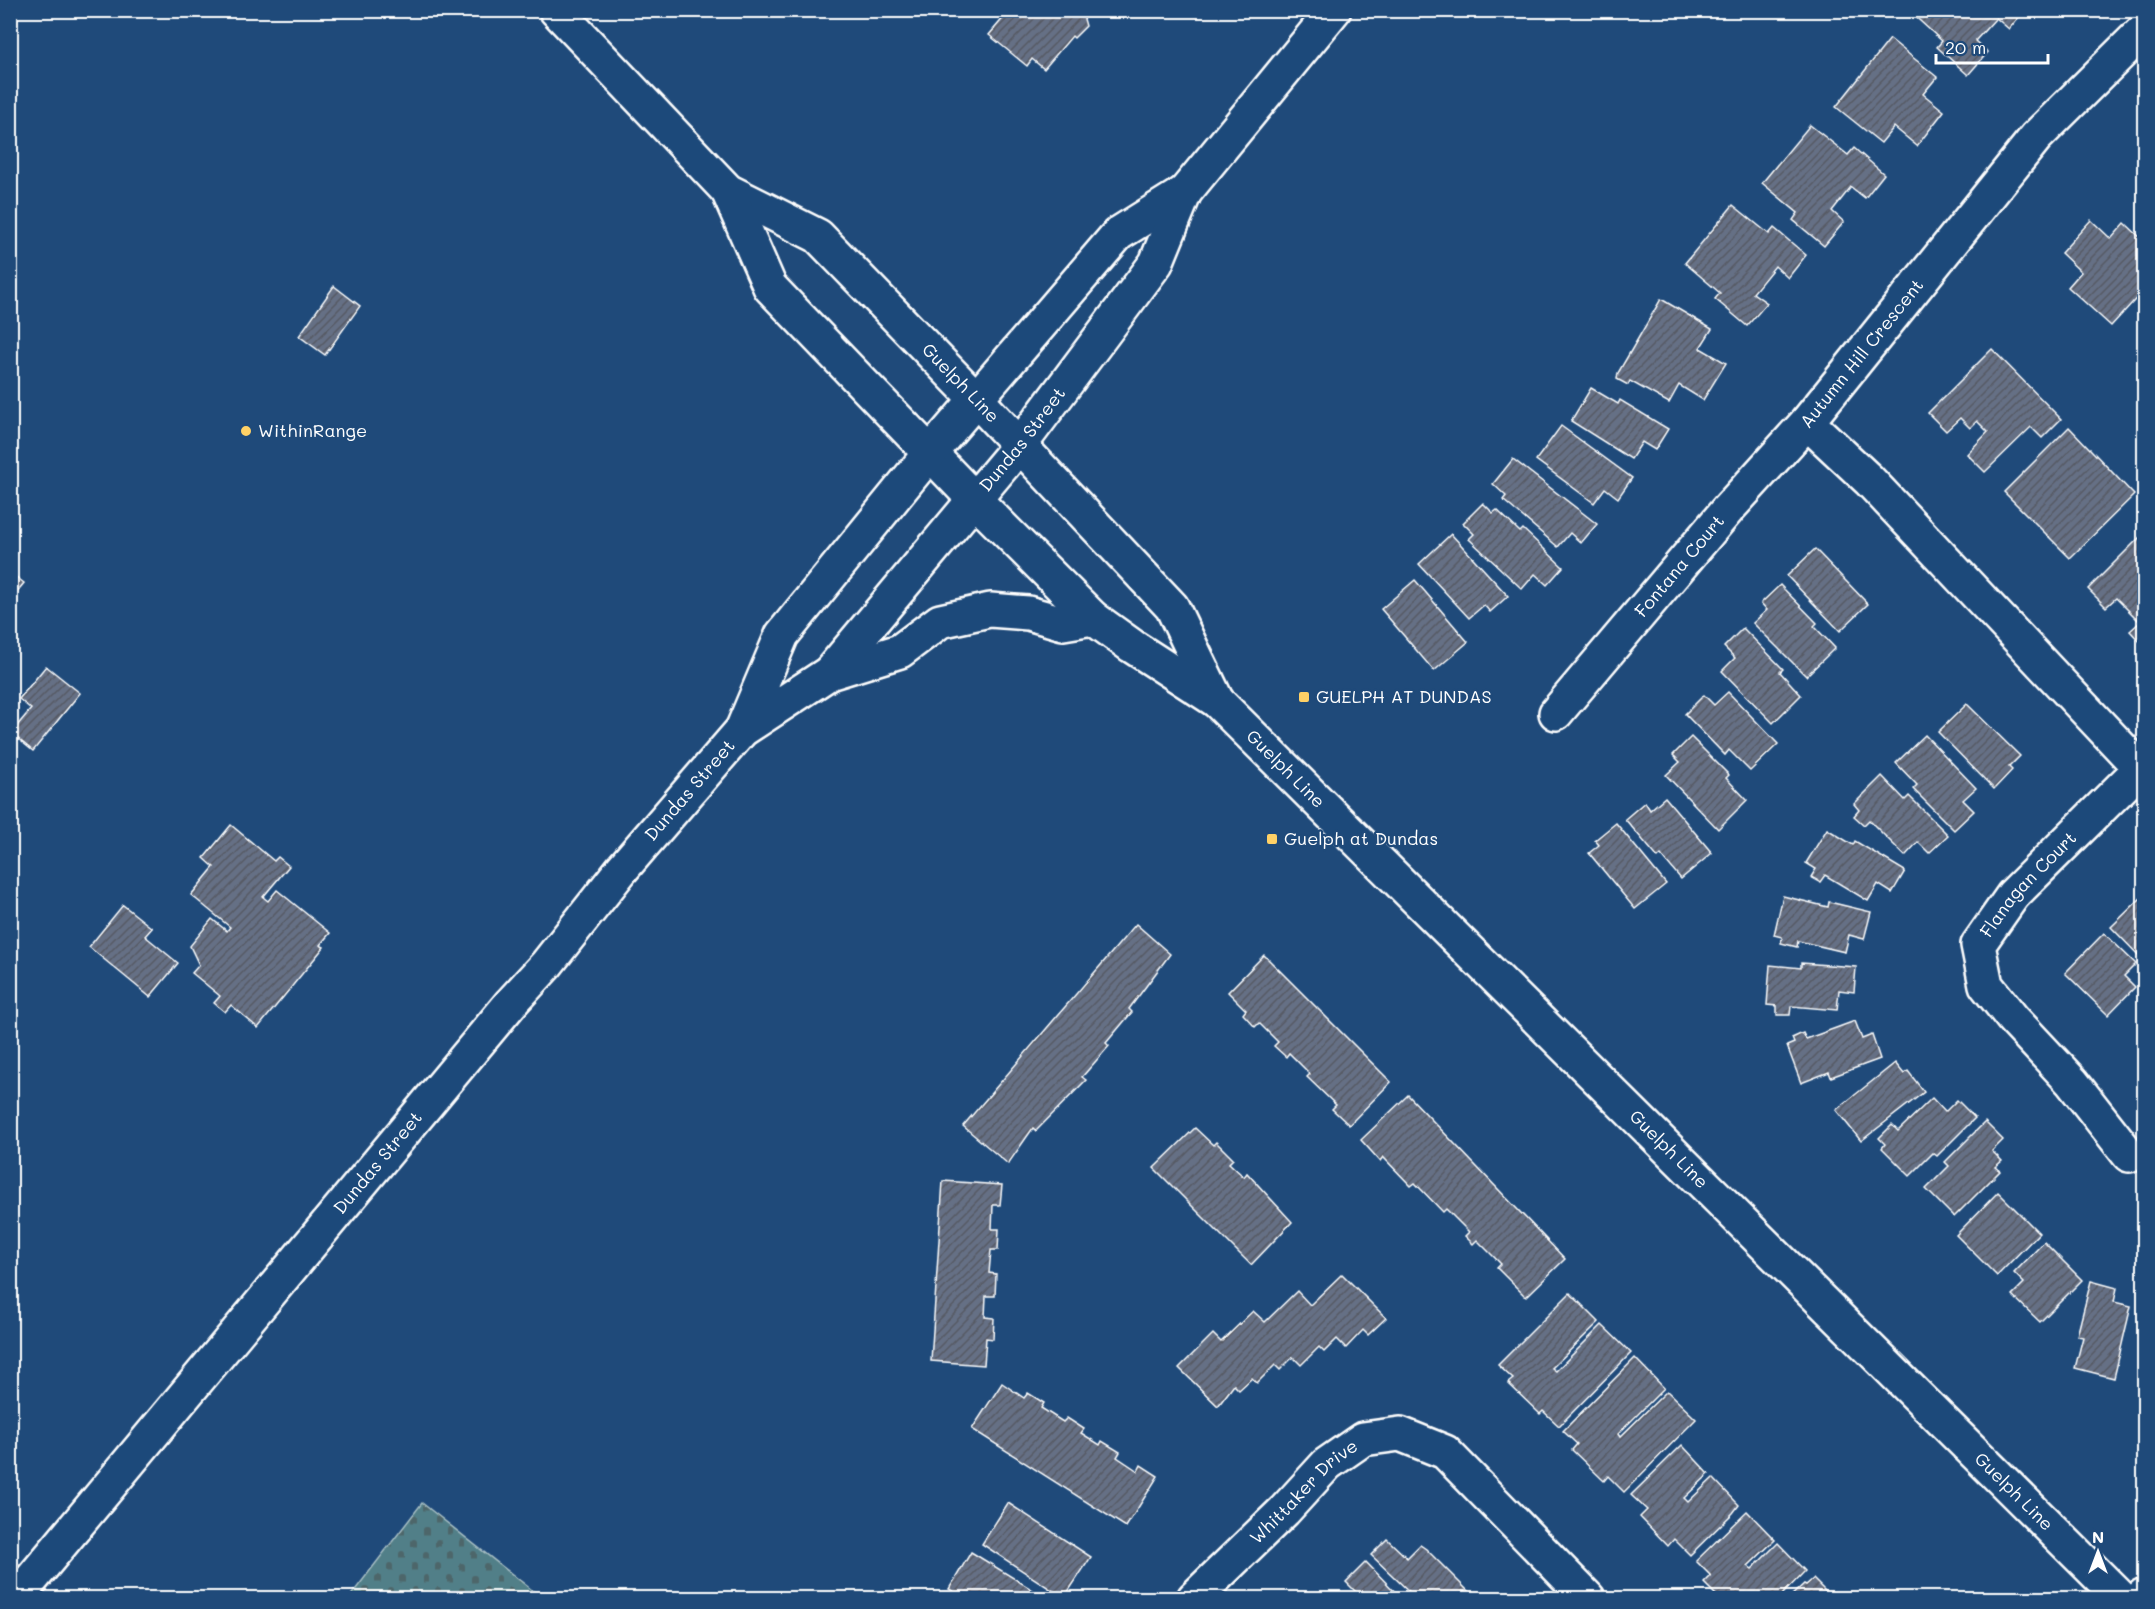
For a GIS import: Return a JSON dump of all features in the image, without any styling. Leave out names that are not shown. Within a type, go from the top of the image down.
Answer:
[{"type":"main road","name":"Guelph Line","points":[[556,10],[728,191],[818,236],[976,399],[1172,607],[1217,701]]},
{"type":"main road","name":"Dundas Street","points":[[16,1599],[504,1012],[546,965],[622,869],[742,730],[829,673],[1020,446],[1156,263],[1185,192],[1334,10]]},
{"type":"main road","name":"Autumn Hill Crescent","points":[[2143,768],[1869,480],[1807,422],[2036,137],[2145,30]]},
{"type":"main road","name":"Guelph Line","points":[[728,191],[770,287],[974,499],[1093,618],[1217,701],[2121,1599]]},
{"type":"main road","name":"Dundas Street","points":[[742,730],[782,634],[930,453],[1118,234],[1185,192]]},
{"type":"main road","name":"Fontana Court","points":[[1556,713],[1728,509],[1807,422]]},
{"type":"main road","points":[[829,673],[900,651],[940,621],[990,610],[1028,613],[1063,623],[1093,618]]},
{"type":"main road","name":"Flanagan Court","points":[[2129,1155],[2072,1082],[2013,1020],[1986,985],[1978,945],[2013,895],[2143,768]]},
{"type":"main road","name":"Whittaker Drive","points":[[1194,1599],[1284,1511],[1328,1464],[1363,1439],[1400,1434],[1445,1452],[1588,1599]]},
{"type":"main road","points":[[2141,1599],[2145,1595]]},
{"type":"green space","points":[[422,1503],[542,1598],[349,1598]]},
{"type":"building","points":[[1010,10],[1086,10],[1089,13],[1084,19],[1086,26],[1074,38],[1072,36],[1044,69],[1032,59],[1027,66],[989,35]]},
{"type":"building","points":[[1908,10],[2025,10],[2009,29],[1996,18],[1975,41],[1988,52],[1968,75],[1937,47],[1942,41]]},
{"type":"building","points":[[1890,39],[1937,77],[1923,94],[1944,111],[1917,146],[1894,127],[1881,143],[1836,107]]},
{"type":"building","points":[[1810,125],[1848,155],[1854,148],[1884,174],[1865,198],[1851,187],[1832,211],[1844,222],[1824,246],[1793,220],[1798,213],[1762,183]]},
{"type":"building","points":[[1733,205],[1769,234],[1774,228],[1806,255],[1788,278],[1775,266],[1753,293],[1767,303],[1747,326],[1715,299],[1720,293],[1685,263]]},
{"type":"building","points":[[2091,220],[2111,239],[2125,223],[2144,241],[2144,290],[2111,326],[2068,287],[2081,272],[2061,253]]},
{"type":"building","points":[[334,286],[360,306],[325,355],[299,336]]},
{"type":"building","points":[[1661,299],[1712,329],[1700,348],[1726,363],[1703,400],[1679,385],[1669,403],[1630,381],[1628,385],[1617,379],[1618,373]]},
{"type":"building","points":[[1992,349],[2061,419],[2042,438],[2031,427],[1985,472],[1967,454],[1988,432],[1977,421],[1970,428],[1960,418],[1946,431],[1928,413]]},
{"type":"building","points":[[1591,388],[1618,404],[1620,400],[1668,429],[1655,450],[1642,442],[1631,459],[1571,421]]},
{"type":"building","points":[[1561,426],[1632,478],[1618,498],[1605,488],[1594,503],[1536,460]]},
{"type":"building","points":[[2069,427],[2134,495],[2070,558],[2004,492]]},
{"type":"building","points":[[1513,459],[1597,524],[1581,543],[1570,533],[1558,547],[1503,500],[1506,496],[1493,484]]},
{"type":"building","points":[[1483,503],[1493,513],[1497,510],[1520,532],[1523,529],[1563,567],[1547,585],[1535,574],[1522,589],[1469,539],[1474,534],[1463,523]]},
{"type":"building","points":[[2144,533],[2144,646],[2130,631],[2140,622],[2116,598],[2106,607],[2088,589]]},
{"type":"building","points":[[1451,534],[1508,596],[1490,612],[1484,605],[1469,618],[1419,564]]},
{"type":"building","points":[[1815,549],[1868,604],[1840,631],[1787,576]]},
{"type":"building","points":[[10,572],[24,583],[10,600]]},
{"type":"building","points":[[1415,580],[1468,642],[1434,671],[1381,609]]},
{"type":"building","points":[[1780,585],[1817,623],[1814,626],[1835,648],[1806,676],[1753,623],[1767,610],[1761,603]]},
{"type":"building","points":[[1743,628],[1783,669],[1780,672],[1801,695],[1773,723],[1722,671],[1735,658],[1724,647]]},
{"type":"building","points":[[46,666],[80,693],[33,751],[11,733],[31,709],[19,699]]},
{"type":"building","points":[[1728,692],[1778,744],[1750,771],[1729,750],[1725,755],[1685,714],[1704,695],[1714,705]]},
{"type":"building","points":[[1967,704],[2020,756],[2009,767],[2012,770],[1994,789],[1938,732]]},
{"type":"building","points":[[1925,735],[1976,788],[1963,800],[1974,811],[1954,830],[1913,789],[1917,785],[1896,763]]},
{"type":"building","points":[[1691,737],[1729,775],[1726,778],[1747,800],[1718,829],[1666,775],[1680,762],[1673,755]]},
{"type":"building","points":[[1882,776],[1905,800],[1909,796],[1948,835],[1929,853],[1918,842],[1905,856],[1869,820],[1864,825],[1854,816],[1859,810],[1854,804]]},
{"type":"building","points":[[1665,797],[1712,853],[1681,879],[1661,855],[1658,858],[1625,819],[1645,802],[1650,810]]},
{"type":"building","points":[[1616,823],[1666,884],[1635,909],[1589,853],[1599,845],[1595,840]]},
{"type":"building","points":[[231,825],[274,861],[278,857],[289,866],[263,897],[268,901],[277,890],[330,933],[320,945],[324,947],[258,1028],[231,1005],[225,1012],[214,1003],[220,996],[192,973],[199,965],[190,946],[212,919],[227,931],[230,927],[191,895],[214,867],[204,858]]},
{"type":"building","points":[[1827,829],[1853,845],[1855,841],[1905,871],[1892,893],[1878,884],[1868,901],[1825,875],[1820,882],[1811,877],[1816,869],[1806,863]]},
{"type":"building","points":[[2144,895],[2144,961],[2111,927]]},
{"type":"building","points":[[1783,896],[1828,907],[1829,902],[1871,912],[1864,939],[1849,935],[1845,952],[1798,941],[1797,947],[1781,943],[1782,937],[1774,935]]},
{"type":"building","points":[[123,905],[152,928],[145,936],[178,963],[150,997],[89,947]]},
{"type":"building","points":[[1136,924],[1170,954],[1129,1009],[1132,1012],[1106,1043],[1109,1046],[1082,1077],[1086,1080],[1036,1131],[1033,1128],[1008,1164],[963,1126]]},
{"type":"building","points":[[2104,933],[2136,964],[2124,976],[2135,987],[2108,1015],[2065,973]]},
{"type":"building","points":[[1264,955],[1391,1082],[1349,1125],[1332,1109],[1336,1105],[1307,1077],[1310,1074],[1289,1053],[1286,1057],[1274,1046],[1278,1042],[1259,1023],[1255,1027],[1243,1014],[1246,1010],[1228,992]]},
{"type":"building","points":[[1801,963],[1856,967],[1854,992],[1839,990],[1837,1010],[1791,1006],[1790,1015],[1777,1015],[1777,1006],[1767,1005],[1770,965],[1801,968]]},
{"type":"building","points":[[1855,1021],[1862,1039],[1872,1035],[1880,1059],[1831,1077],[1829,1072],[1801,1083],[1787,1046],[1794,1043],[1792,1038],[1803,1033],[1806,1039]]},
{"type":"building","points":[[1895,1063],[1904,1074],[1908,1071],[1924,1092],[1861,1141],[1836,1110]]},
{"type":"building","points":[[1408,1095],[1565,1259],[1526,1297],[1497,1268],[1501,1264],[1477,1240],[1473,1244],[1465,1236],[1469,1232],[1446,1209],[1443,1212],[1415,1183],[1411,1186],[1383,1157],[1380,1161],[1361,1140]]},
{"type":"building","points":[[1932,1098],[1945,1112],[1957,1100],[1975,1118],[1937,1156],[1933,1153],[1910,1176],[1882,1148],[1885,1144],[1879,1138],[1892,1125],[1898,1131]]},
{"type":"building","points":[[1985,1122],[2003,1140],[1992,1151],[2002,1161],[1995,1167],[2000,1171],[1954,1217],[1926,1189],[1949,1166],[1945,1162]]},
{"type":"building","points":[[1195,1128],[1213,1145],[1216,1142],[1233,1159],[1229,1163],[1244,1177],[1247,1173],[1292,1222],[1251,1265],[1154,1168]]},
{"type":"building","points":[[943,1181],[1002,1185],[1000,1205],[993,1205],[992,1229],[999,1229],[998,1250],[991,1250],[989,1273],[996,1274],[995,1296],[986,1296],[985,1317],[994,1318],[993,1339],[986,1338],[984,1365],[931,1361]]},
{"type":"building","points":[[1998,1192],[2039,1233],[1997,1276],[1956,1235]]},
{"type":"building","points":[[2044,1242],[2082,1280],[2040,1322],[2012,1295],[2024,1283],[2014,1273]]},
{"type":"building","points":[[1342,1274],[1386,1318],[1368,1335],[1363,1330],[1346,1348],[1337,1339],[1324,1352],[1319,1347],[1301,1365],[1293,1357],[1280,1370],[1275,1365],[1257,1383],[1252,1378],[1239,1390],[1234,1385],[1218,1406],[1179,1368],[1213,1334],[1221,1342],[1253,1311],[1265,1322],[1297,1291],[1310,1305]]},
{"type":"building","points":[[2091,1281],[2117,1288],[2114,1302],[2131,1306],[2114,1378],[2075,1368],[2083,1337],[2077,1336]]},
{"type":"building","points":[[1570,1293],[1599,1322],[1552,1368],[1556,1371],[1602,1325],[1631,1353],[1559,1426],[1543,1411],[1540,1414],[1508,1383],[1513,1379],[1498,1365]]},
{"type":"building","points":[[1635,1358],[1664,1388],[1618,1434],[1620,1437],[1667,1391],[1696,1419],[1624,1492],[1608,1476],[1604,1481],[1572,1450],[1577,1444],[1563,1431]]},
{"type":"building","points":[[1002,1383],[1024,1398],[1028,1393],[1044,1403],[1041,1408],[1063,1422],[1067,1418],[1084,1429],[1081,1433],[1100,1445],[1102,1441],[1120,1452],[1117,1457],[1138,1471],[1141,1465],[1158,1476],[1126,1527],[972,1429]]},
{"type":"building","points":[[1682,1445],[1709,1474],[1684,1498],[1688,1502],[1713,1478],[1739,1505],[1690,1555],[1674,1539],[1668,1546],[1640,1517],[1647,1510],[1631,1495]]},
{"type":"building","points":[[1008,1503],[1091,1557],[1064,1598],[982,1544]]},
{"type":"building","points":[[1747,1511],[1775,1540],[1748,1566],[1752,1569],[1778,1543],[1805,1571],[1779,1598],[1719,1598],[1704,1583],[1711,1576],[1696,1561]]},
{"type":"building","points":[[1387,1539],[1407,1558],[1420,1545],[1469,1592],[1463,1598],[1416,1598],[1371,1555]]},
{"type":"building","points":[[971,1552],[1046,1598],[964,1598],[949,1589]]},
{"type":"building","points":[[1366,1562],[1401,1598],[1362,1598],[1346,1582]]},
{"type":"building","points":[[1813,1579],[1832,1598],[1789,1598],[1804,1584],[1806,1585]]},
{"type":"place","name":"WithinRange","points":[[246,431]]},
{"type":"place","name":"GUELPH AT DUNDAS","points":[[1304,697]]},
{"type":"place","name":"Guelph at Dundas","points":[[1272,839]]}]
